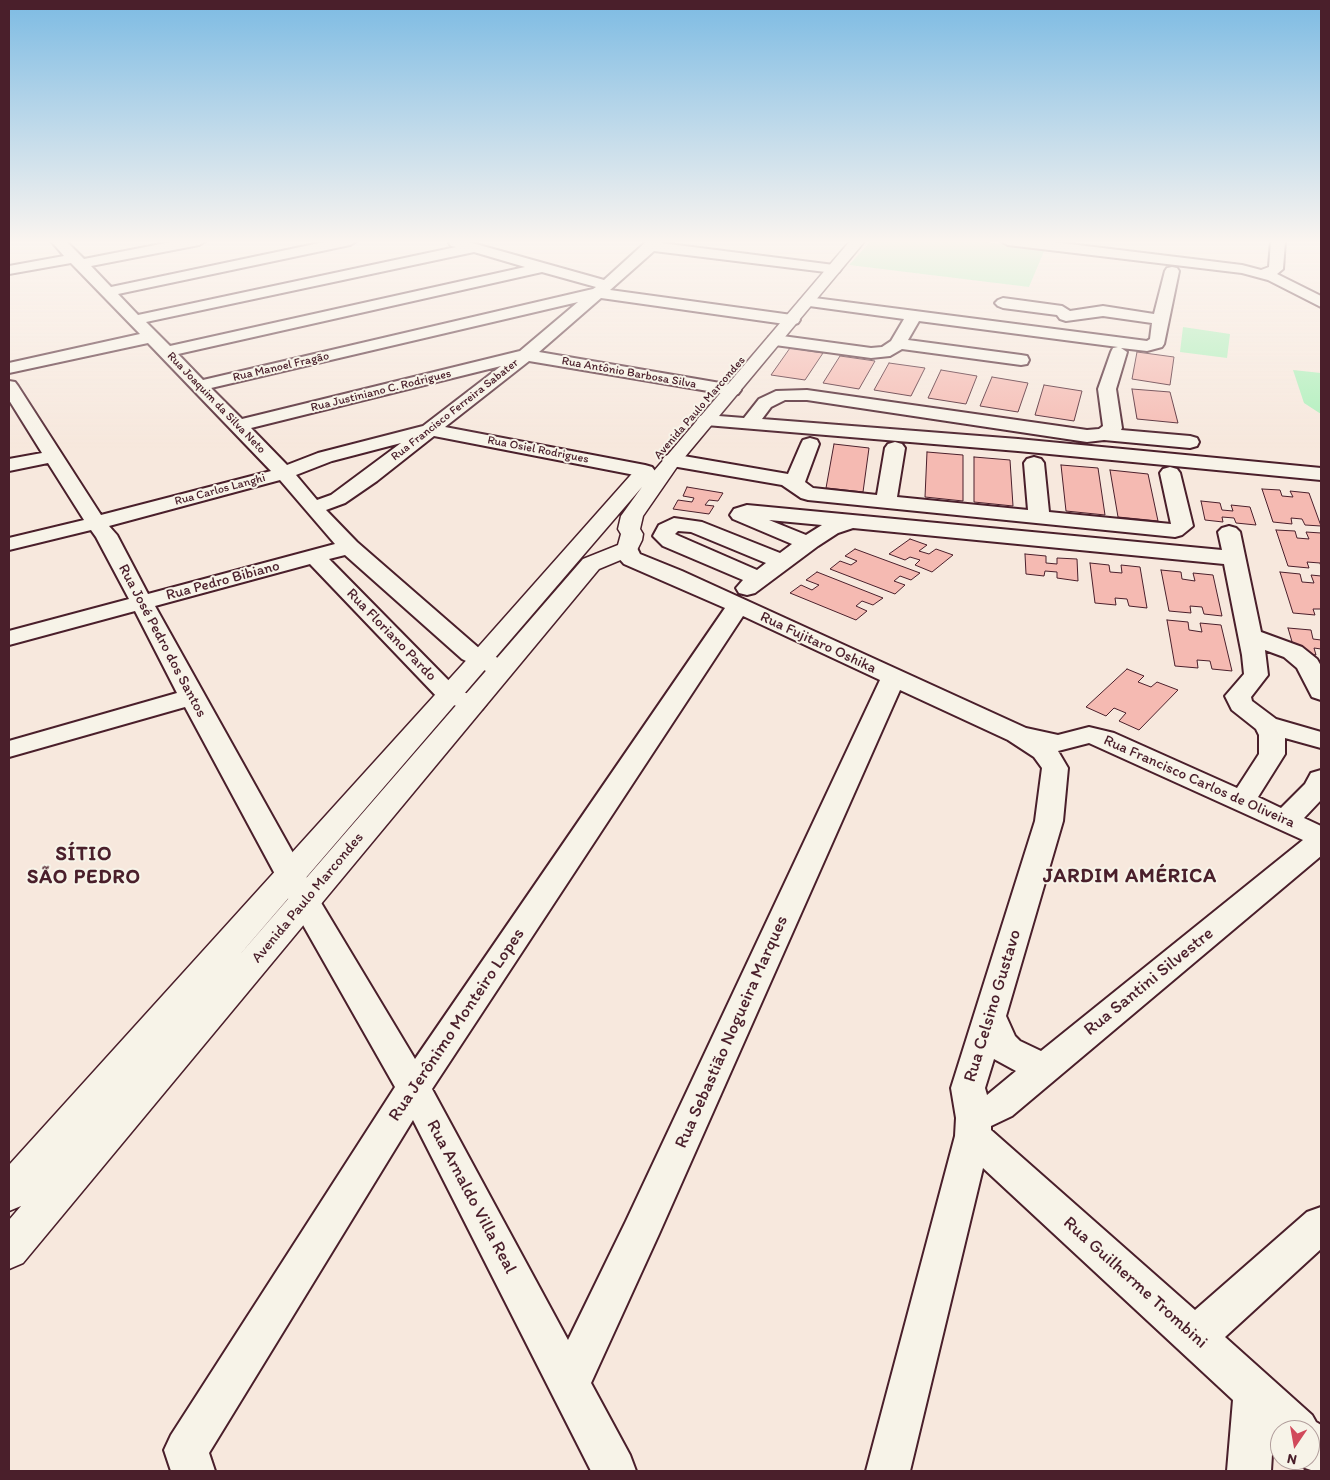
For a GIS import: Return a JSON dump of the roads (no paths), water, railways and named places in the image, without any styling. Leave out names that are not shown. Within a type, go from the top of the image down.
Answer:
[{"type":"street","name":"Rua Joaquim da Silva Neto","points":[[125,310],[284,472],[313,508],[349,547]]},
{"type":"street","points":[[135,320],[182,310]]},
{"type":"street","points":[[166,352],[352,310]]},
{"type":"street","name":"Rua Manoel Fragão","points":[[199,386],[514,310]]},
{"type":"street","name":"Rua Francisco Ferreira Sabater","points":[[313,508],[338,499],[370,477],[525,355],[577,310]]},
{"type":"street","points":[[731,310],[785,319]]},
{"type":"street","name":"Avenida Paulo Marcondes","points":[[491,664],[591,564],[623,544],[632,516],[672,460],[706,420],[725,389],[793,310]]},
{"type":"street","name":"Avenida Paulo Marcondes","points":[[9,1250],[298,888],[491,664],[590,534],[645,471],[775,340],[785,319],[797,310]]},
{"type":"street","points":[[869,310],[1147,346],[1156,344],[1163,310]]},
{"type":"street","points":[[1055,310],[1062,311],[1066,316],[1103,311],[1161,320]]},
{"type":"street","points":[[775,340],[870,353],[893,349],[898,344],[911,321]]},
{"type":"street","points":[[1014,376],[1031,336]]},
{"type":"street","points":[[9,368],[151,337]]},
{"type":"street","points":[[898,344],[1021,360]]},
{"type":"street","points":[[1104,434],[1113,428],[1107,390],[1119,352]]},
{"type":"street","name":"Rua Justiniano C. Rodrigues","points":[[238,426],[525,355]]},
{"type":"street","name":"Rua Antônio Barbosa Silva","points":[[525,355],[725,389]]},
{"type":"street","points":[[448,375],[472,379],[478,383],[481,390]]},
{"type":"street","name":"Rua José Pedro dos Santos","points":[[9,386],[96,523],[106,535],[192,697],[298,888]]},
{"type":"street","points":[[749,423],[765,404],[782,395],[807,395],[1087,436],[1104,434],[1190,442]]},
{"type":"street","points":[[706,420],[1027,446],[1321,474]]},
{"type":"street","name":"Rua Osiel Rodrigues","points":[[430,430],[645,471]]},
{"type":"street","name":"Rua Carlos Langhi","points":[[9,544],[96,523],[284,472],[324,456],[430,430]]},
{"type":"street","points":[[794,484],[810,444]]},
{"type":"street","points":[[886,502],[895,448]]},
{"type":"street","points":[[9,465],[54,456]]},
{"type":"street","points":[[324,456],[343,456],[366,462],[372,467],[370,477]]},
{"type":"street","points":[[672,460],[788,480],[808,494],[1175,531],[1183,526],[1170,473]]},
{"type":"street","points":[[1034,463],[1038,516]]},
{"type":"street","points":[[808,543],[740,515],[747,511],[1234,558]]},
{"type":"street","name":"Rua Jerônimo Monteiro Lopes","points":[[189,1460],[414,1088],[748,591],[808,543],[831,529],[851,522]]},
{"type":"street","points":[[605,524],[623,544],[600,556],[587,553],[583,546],[590,534],[605,524]]},
{"type":"street","points":[[748,591],[671,542],[664,536],[666,529],[674,524],[695,526],[782,562]]},
{"type":"street","points":[[1229,532],[1251,636],[1256,675],[1238,696],[1241,705],[1267,725],[1321,740]]},
{"type":"street","name":"Rua Fujitaro Oshika","points":[[623,544],[627,555],[632,559],[748,591],[893,678],[1017,734]]},
{"type":"street","points":[[349,547],[471,654],[491,664]]},
{"type":"street","name":"Rua Pedro Bibiano","points":[[9,638],[142,604],[349,547]]},
{"type":"street","name":"Rua Floriano Pardo","points":[[314,556],[461,700]]},
{"type":"street","points":[[1251,636],[1293,652],[1308,664],[1321,692]]},
{"type":"street","name":"Rua Sebastião Nogueira Marques","points":[[568,1384],[640,1234],[893,678]]},
{"type":"street","points":[[9,749],[192,697]]},
{"type":"street","points":[[1242,801],[1272,754],[1272,735],[1267,725]]},
{"type":"street","name":"Rua Francisco Carlos de Oliveira","points":[[1017,734],[1058,743],[1089,735],[1097,736],[1285,820],[1321,839]]},
{"type":"street","name":"Rua Celsino Gustavo","points":[[888,1471],[973,1127],[968,1088],[1049,821],[1055,768],[1053,762],[1043,751],[1017,734]]},
{"type":"street","points":[[1285,820],[1317,788],[1321,779]]},
{"type":"street","name":"Rua Santini Silvestre","points":[[973,1127],[1321,839]]},
{"type":"street","name":"Avenida Paulo Marcondes","points":[[9,1194],[298,888]]},
{"type":"street","name":"Rua Arnaldo Villa Real","points":[[298,888],[414,1088],[614,1471]]},
{"type":"street","points":[[989,1014],[1002,1044],[1008,1051],[1044,1069]]},
{"type":"street","name":"Rua Guilherme Trombini","points":[[973,1127],[1285,1420]]},
{"type":"street","points":[[1195,1337],[1321,1224]]},
{"type":"street","points":[[1249,1471],[1255,1392]]},
{"type":"district","name":"SÍTIO SÃO PEDRO","points":[[84,866]]},
{"type":"district","name":"JARDIM AMÉRICA","points":[[1130,877]]}]
